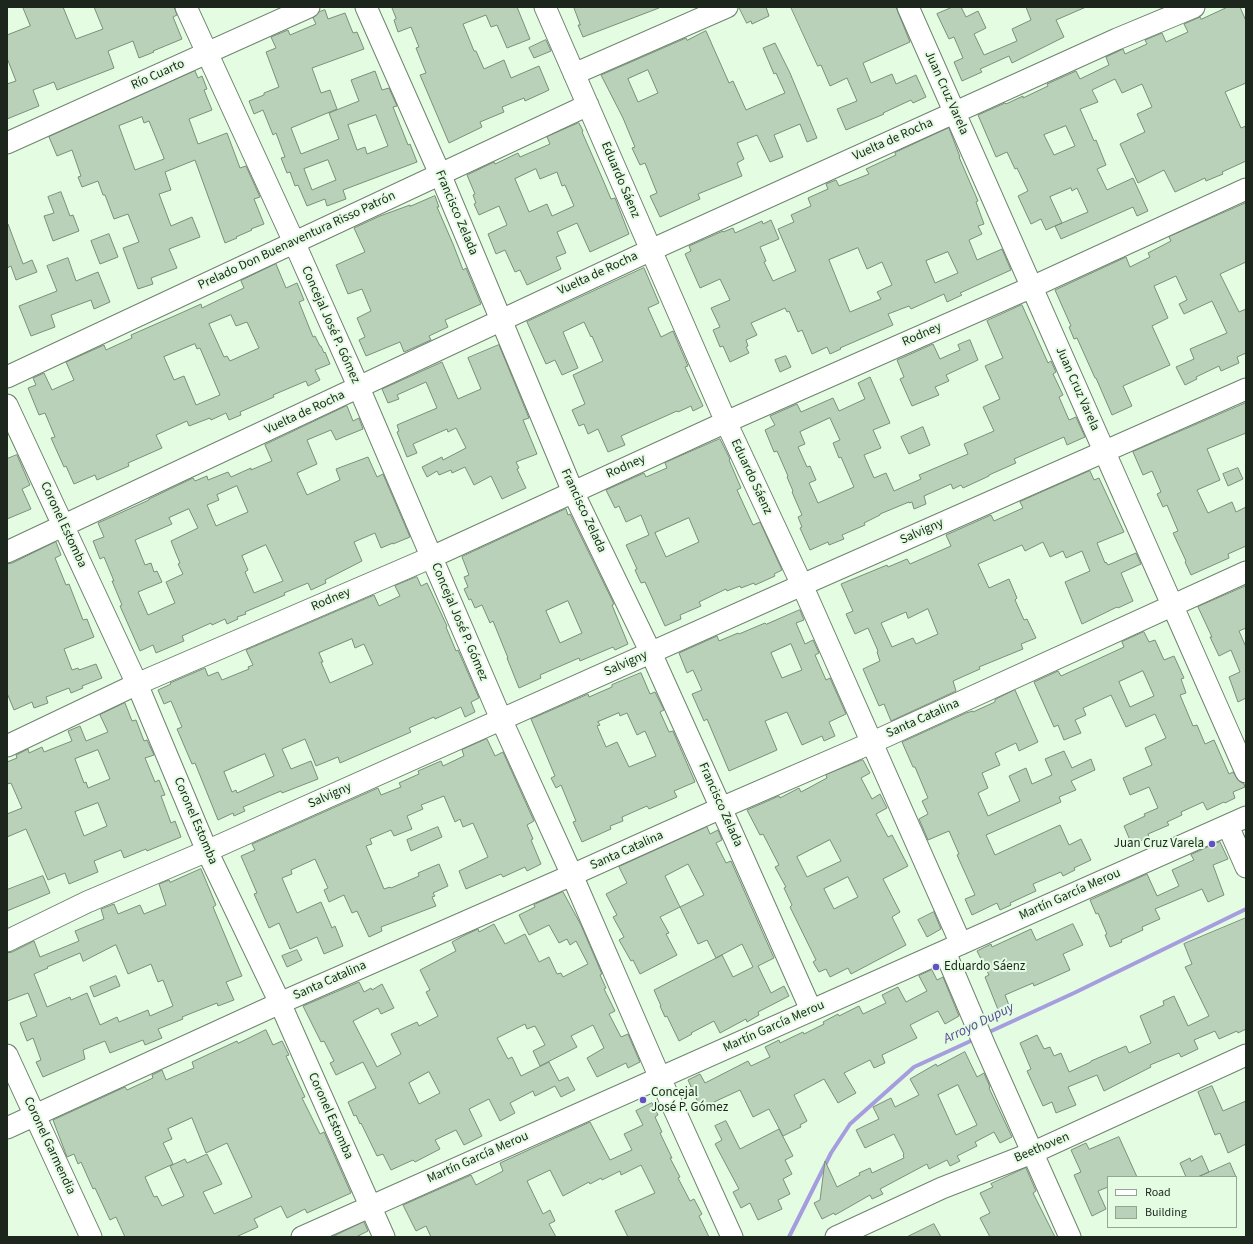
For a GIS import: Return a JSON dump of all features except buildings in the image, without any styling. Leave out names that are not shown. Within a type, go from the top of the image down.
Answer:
[{"type":"street","name":"Concejal José P. Gómez","points":[[186,7],[294,242],[501,719],[732,1237]]},
{"type":"street","name":"Río Cuarto","points":[[7,143],[309,7]]},
{"type":"street","name":"Francisco Zelada","points":[[366,7],[440,174],[573,492],[651,652],[811,1010]]},
{"type":"street","name":"Eduardo Sáenz","points":[[545,7],[726,422],[802,585],[871,743],[953,948],[985,1046],[1070,1237]]},
{"type":"street","points":[[574,74],[727,7]]},
{"type":"street","name":"Juan Cruz Varela","points":[[908,7],[1246,772]]},
{"type":"street","name":"Vuelta de Rocha","points":[[7,552],[650,250],[1117,39],[1194,7]]},
{"type":"street","name":"Prelado Don Buenaventura Risso Patrón","points":[[7,377],[588,105]]},
{"type":"street","name":"Rodney","points":[[7,746],[137,684],[432,557],[726,422],[1032,287],[1246,190]]},
{"type":"street","name":"Salvigny","points":[[7,941],[87,902],[207,852],[651,652],[1246,389]]},
{"type":"street","name":"Coronel Estomba","points":[[7,405],[137,684],[207,852],[280,1003],[384,1237]]},
{"type":"street","name":"Santa Catalina","points":[[7,1128],[280,1003],[572,876],[871,743],[1246,572]]},
{"type":"street","points":[[1237,822],[1246,867]]},
{"type":"street","name":"Martín García Merou","points":[[302,1237],[986,932],[1237,822]]},
{"type":"street","name":"Beethoven","points":[[836,1237],[942,1188],[1032,1153],[1246,1055]]},
{"type":"street","name":"Coronel Garmendia","points":[[7,1056],[91,1237]]},
{"type":"waterway","name":"Arroyo Dupuy","points":[[987,1033],[1074,993],[1246,909]]},
{"type":"waterway","name":"Arroyo Dupuy","points":[[789,1237],[831,1153],[850,1124],[914,1067],[975,1039]]},
{"type":"place","name":"Juan Cruz Varela","points":[[1212,844]]},
{"type":"place","name":"Eduardo Sáenz","points":[[936,967]]},
{"type":"place","name":"Concejal José P. Gómez","points":[[643,1100]]}]
